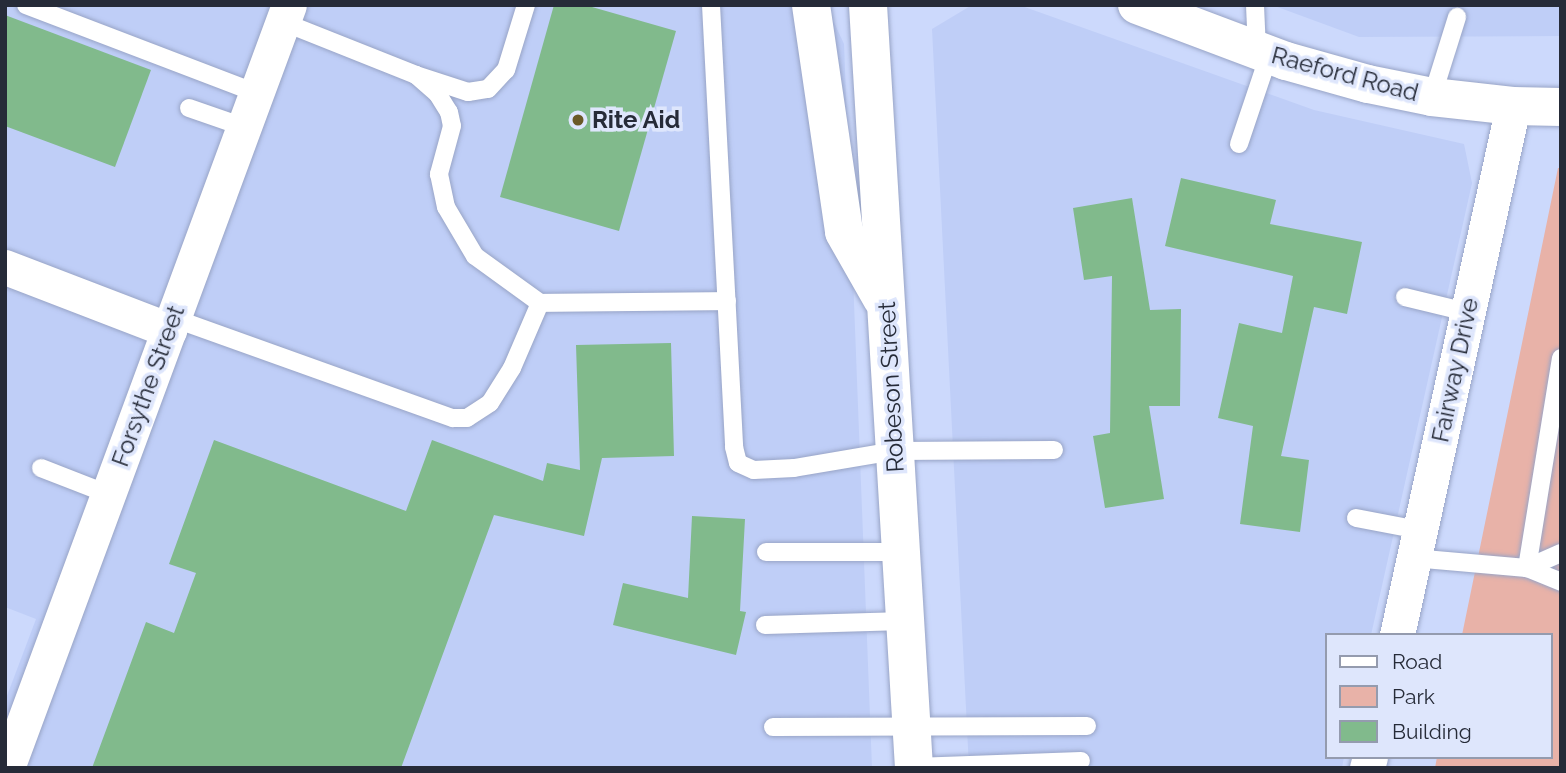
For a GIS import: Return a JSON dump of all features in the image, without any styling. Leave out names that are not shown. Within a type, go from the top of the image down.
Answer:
[{"type":"main road","points":[[811,5],[844,232],[886,306]]},
{"type":"main road","name":"Robeson Street","points":[[868,5],[914,767]]},
{"type":"main road","name":"Raeford Road","points":[[1137,5],[1185,13],[1263,53],[1368,84],[1432,97],[1513,106],[1561,107]]},
{"type":"street","name":"Forsythe Street","points":[[7,768],[286,14]]},
{"type":"street","name":"Fairway Drive","points":[[1396,633],[1513,106]]},
{"type":"street","points":[[5,267],[171,324]]},
{"type":"lane","points":[[26,5],[257,93]]},
{"type":"lane","points":[[286,14],[416,75],[468,92],[488,89],[506,70],[526,5]]},
{"type":"lane","points":[[711,5],[734,447],[738,463],[754,470],[794,468],[894,451],[1055,450]]},
{"type":"lane","points":[[1239,144],[1263,53],[1255,5]]},
{"type":"lane","points":[[1432,97],[1457,17]]},
{"type":"lane","points":[[416,75],[437,93],[449,112],[452,127],[439,174],[446,207],[475,256],[540,303],[727,301]]},
{"type":"lane","points":[[189,108],[244,127]]},
{"type":"lane","points":[[1405,297],[1467,312]]},
{"type":"lane","points":[[171,324],[453,418],[467,418],[489,403],[512,368],[540,303]]},
{"type":"lane","points":[[1527,568],[1561,358]]},
{"type":"lane","points":[[41,468],[108,494]]},
{"type":"lane","points":[[1356,518],[1416,544],[1527,568],[1561,582]]},
{"type":"lane","points":[[766,552],[900,552]]},
{"type":"lane","points":[[1527,568],[1561,553]]},
{"type":"lane","points":[[765,625],[905,621]]},
{"type":"lane","points":[[773,727],[1087,726]]},
{"type":"lane","points":[[914,767],[1081,761]]},
{"type":"shaded area","points":[[5,5],[826,5],[844,44],[872,768],[5,768],[5,701],[36,619],[5,607]]},
{"type":"shaded area","points":[[972,5],[1019,5],[1314,110],[1464,144],[1472,183],[1371,633],[1324,633],[1324,759],[1344,759],[1342,768],[969,768],[932,29]]},
{"type":"shaded area","points":[[1272,5],[1561,5],[1561,36],[1359,37]]},
{"type":"green space","points":[[1558,168],[1561,168],[1561,768],[1435,768],[1437,759],[1552,759],[1552,633],[1462,633]]},
{"type":"building","points":[[554,5],[585,5],[676,31],[619,231],[500,197]]},
{"type":"building","points":[[5,15],[151,70],[115,167],[5,126]]},
{"type":"building","points":[[1181,178],[1276,200],[1270,224],[1362,242],[1347,314],[1314,307],[1281,456],[1309,460],[1300,532],[1240,524],[1253,426],[1218,418],[1239,323],[1282,333],[1293,276],[1165,246]]},
{"type":"building","points":[[1132,198],[1150,310],[1181,309],[1180,406],[1149,406],[1164,499],[1105,508],[1093,436],[1110,433],[1112,276],[1084,280],[1073,208]]},
{"type":"building","points":[[671,343],[674,456],[602,458],[584,536],[494,515],[401,768],[92,768],[146,622],[174,633],[196,573],[169,564],[214,440],[406,511],[432,440],[543,481],[547,463],[580,470],[576,345]]},
{"type":"building","points":[[692,516],[745,519],[740,611],[746,612],[736,655],[613,625],[623,583],[688,598]]},
{"type":"place","name":"Rite Aid","points":[[578,120]]}]
